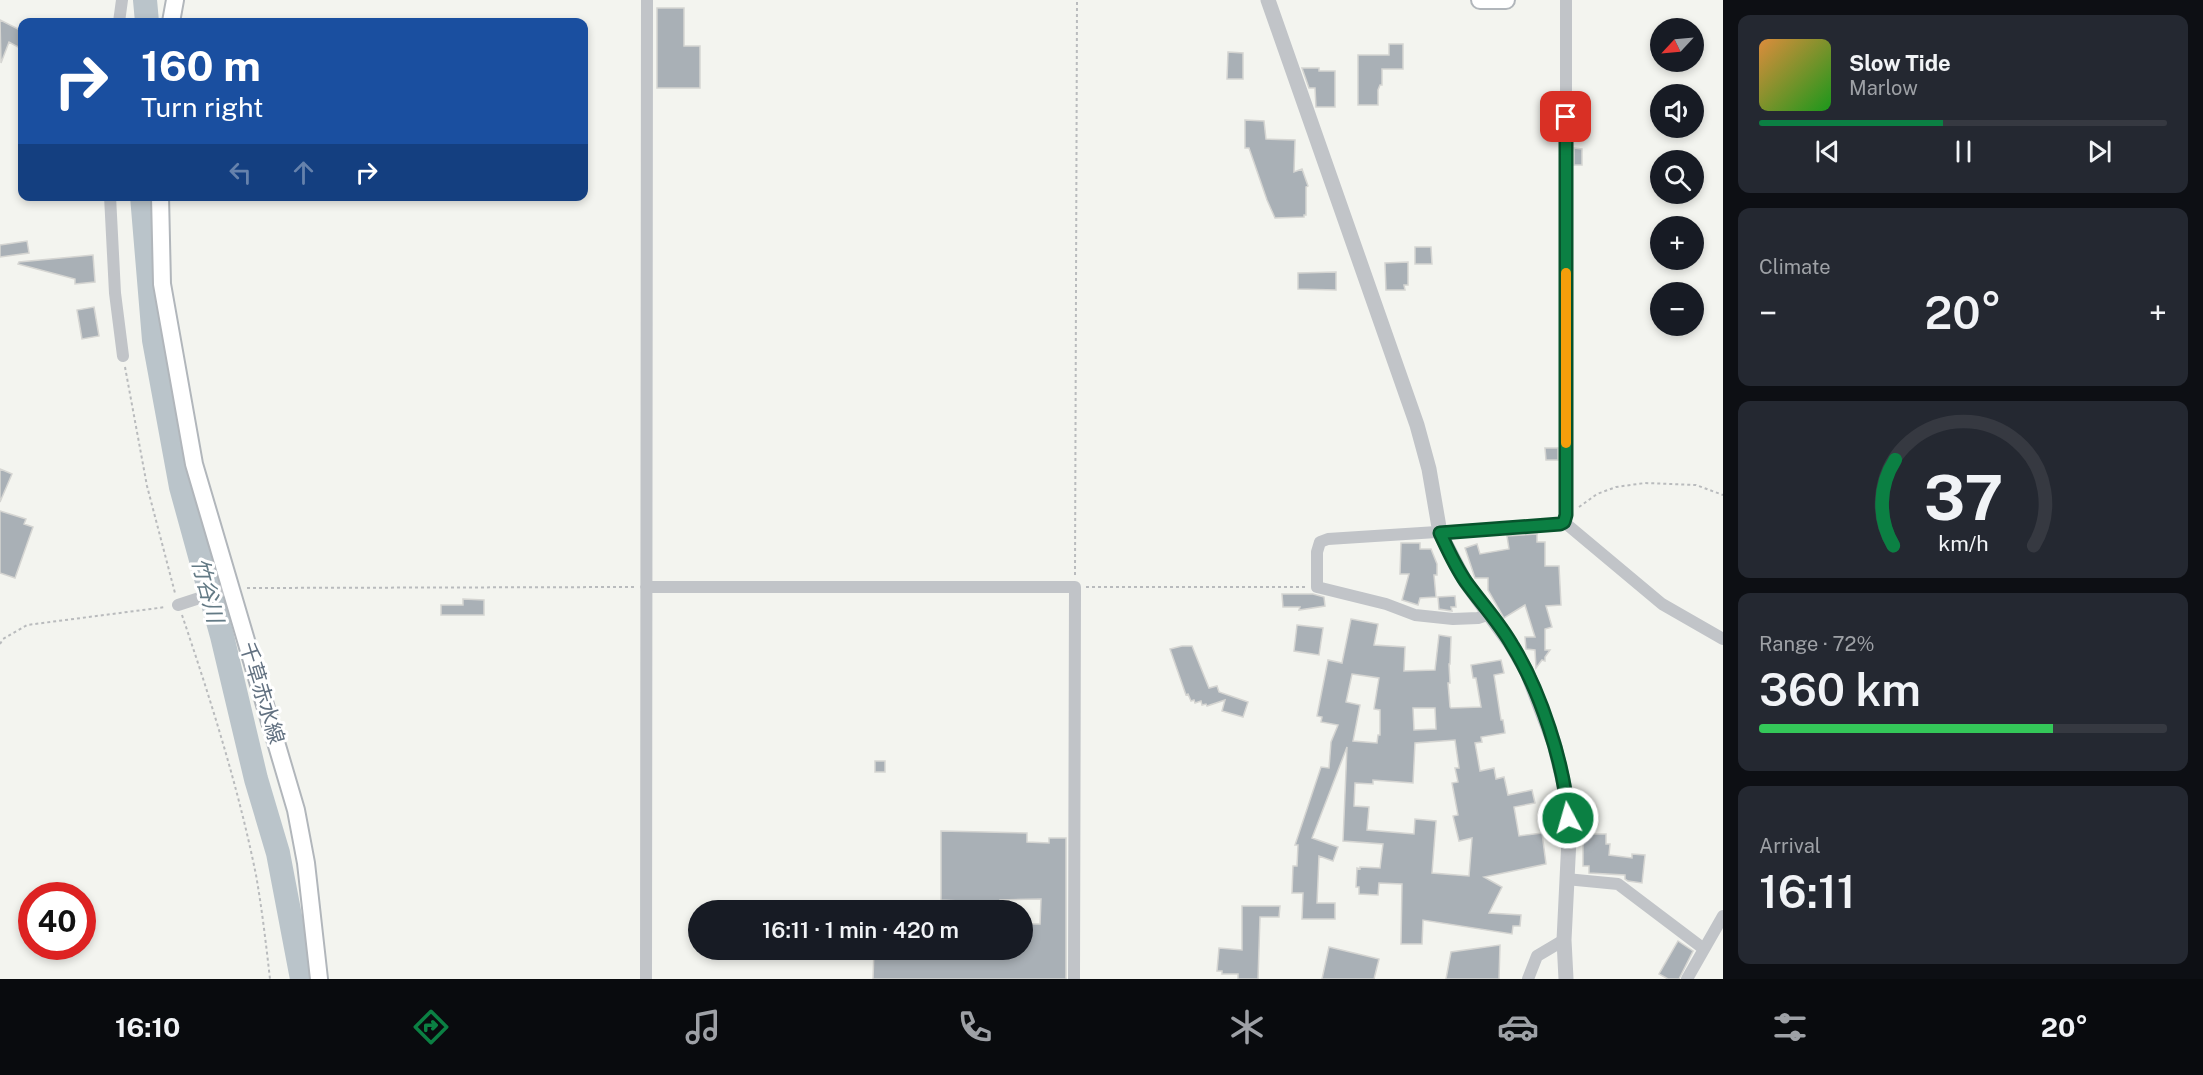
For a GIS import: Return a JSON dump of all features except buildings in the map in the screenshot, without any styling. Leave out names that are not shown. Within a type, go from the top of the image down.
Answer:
[{"type":"main road","points":[[172,18],[175,0]]},
{"type":"main road","points":[[1480,0],[1506,0]]},
{"type":"main road","name":"千草赤水線","points":[[160,201],[162,284],[194,464],[296,810],[306,863],[319,979]]},
{"type":"street","points":[[120,18],[122,0]]},
{"type":"street","points":[[646,979],[647,0]]},
{"type":"street","points":[[1268,0],[1417,425],[1429,469],[1440,533],[1465,581],[1511,644],[1527,672],[1554,743],[1567,797],[1569,839],[1564,940],[1566,979]]},
{"type":"street","points":[[1490,614],[1478,618],[1453,619],[1415,615],[1386,604],[1317,587],[1317,552],[1320,542],[1328,539],[1560,524],[1565,519],[1566,0]]},
{"type":"street","points":[[110,201],[115,293],[123,356]]},
{"type":"street","points":[[1565,519],[1662,604],[1723,639]]},
{"type":"street","points":[[646,587],[1074,587],[1074,979]]},
{"type":"street","points":[[178,605],[230,588]]},
{"type":"street","points":[[1566,879],[1618,884],[1704,949]]},
{"type":"street","points":[[1687,979],[1723,916]]},
{"type":"street","points":[[1528,979],[1537,956],[1564,940]]},
{"type":"path","points":[[1077,0],[1074,587],[1317,587]]},
{"type":"path","points":[[123,356],[147,486],[178,605],[218,727],[240,804],[259,892],[270,979]]},
{"type":"path","points":[[1565,519],[1597,494],[1616,487],[1645,483],[1696,485],[1723,495]]},
{"type":"path","points":[[230,588],[646,587]]},
{"type":"path","points":[[0,644],[3,639],[27,625],[178,605]]},
{"type":"waterway","name":"竹谷川","points":[[145,0],[147,18]]},
{"type":"waterway","name":"竹谷川","points":[[142,201],[154,340],[181,487],[222,636],[256,779],[278,853],[302,979]]},
{"type":"slow traffic","points":[[1566,273],[1566,443]]},
{"type":"route","points":[[1566,117],[1566,515],[1564,522],[1440,533],[1465,581],[1511,644],[1527,672],[1554,743],[1567,797],[1568,818]]}]
